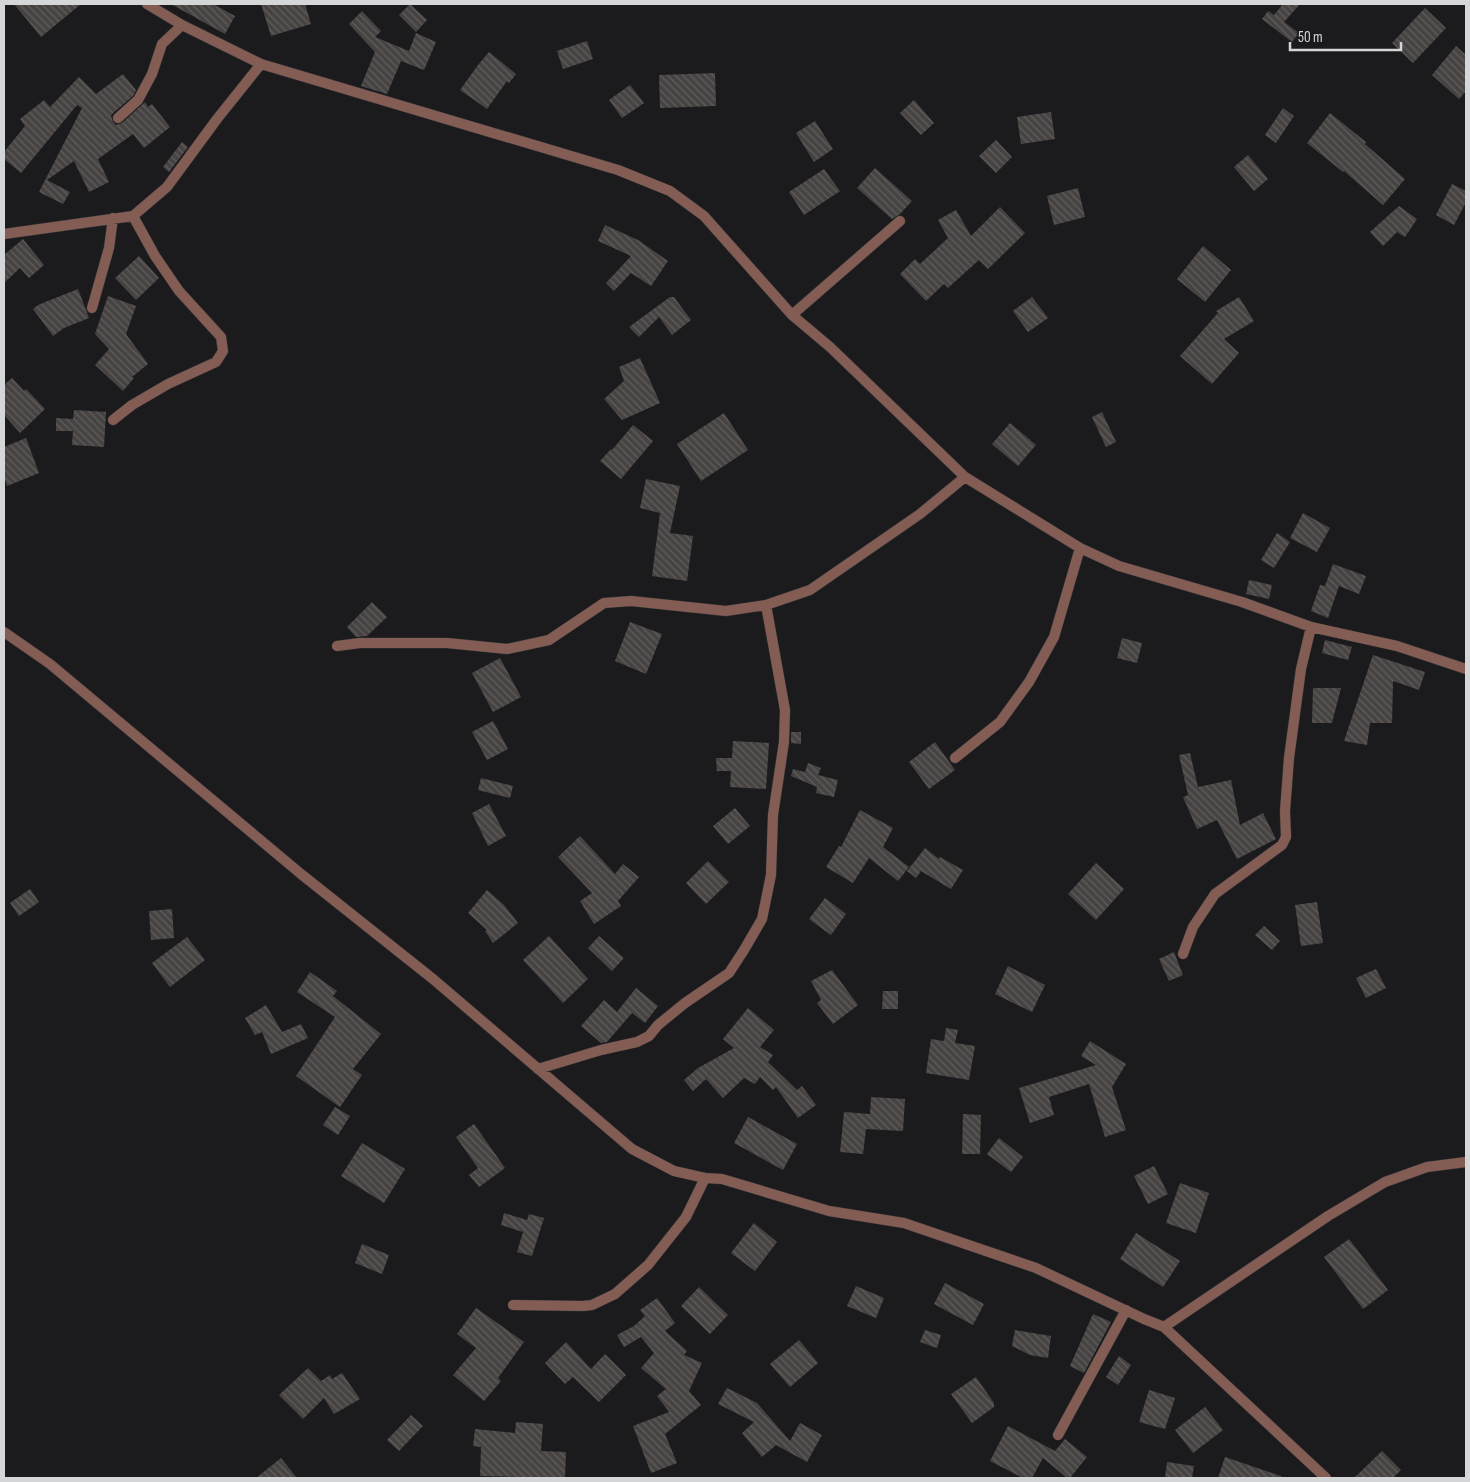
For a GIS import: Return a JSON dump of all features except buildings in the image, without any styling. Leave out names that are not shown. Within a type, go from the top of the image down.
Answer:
[{"type":"street","points":[[147,4],[182,25],[261,64],[618,170],[670,191],[704,216],[792,315],[830,347],[965,477],[1080,548],[1120,566],[1242,602],[1311,627],[1397,646],[1466,669]]},
{"type":"street","points":[[118,118],[138,100],[152,74],[162,44],[182,25]]},
{"type":"street","points":[[4,234],[132,216],[167,186],[261,64]]},
{"type":"street","points":[[113,420],[132,404],[168,384],[216,362],[223,351],[221,337],[179,291],[155,256],[132,216]]},
{"type":"street","points":[[92,308],[109,248],[113,218]]},
{"type":"street","points":[[792,315],[900,221]]},
{"type":"street","points":[[337,646],[360,643],[447,643],[507,649],[549,640],[604,603],[631,601],[726,611],[766,605],[810,590],[920,514],[965,477]]},
{"type":"street","points":[[955,758],[1000,722],[1028,682],[1054,637],[1080,548]]},
{"type":"street","points":[[538,1068],[600,1050],[637,1042],[649,1036],[658,1025],[685,1003],[729,972],[762,919],[771,875],[773,815],[784,742],[785,710],[766,605]]},
{"type":"street","points":[[1183,954],[1193,927],[1215,894],[1282,845],[1286,837],[1285,811],[1289,758],[1301,669],[1311,627]]},
{"type":"street","points":[[4,632],[50,664],[301,874],[433,979],[632,1149],[674,1171],[722,1180],[829,1211],[904,1223],[1036,1268],[1164,1327],[1326,1478]]},
{"type":"street","points":[[1164,1327],[1328,1216],[1385,1182],[1427,1167],[1466,1162]]},
{"type":"street","points":[[513,1305],[583,1306],[592,1305],[615,1294],[648,1265],[686,1216],[705,1178]]},
{"type":"street","points":[[1058,1435],[1126,1310]]}]
